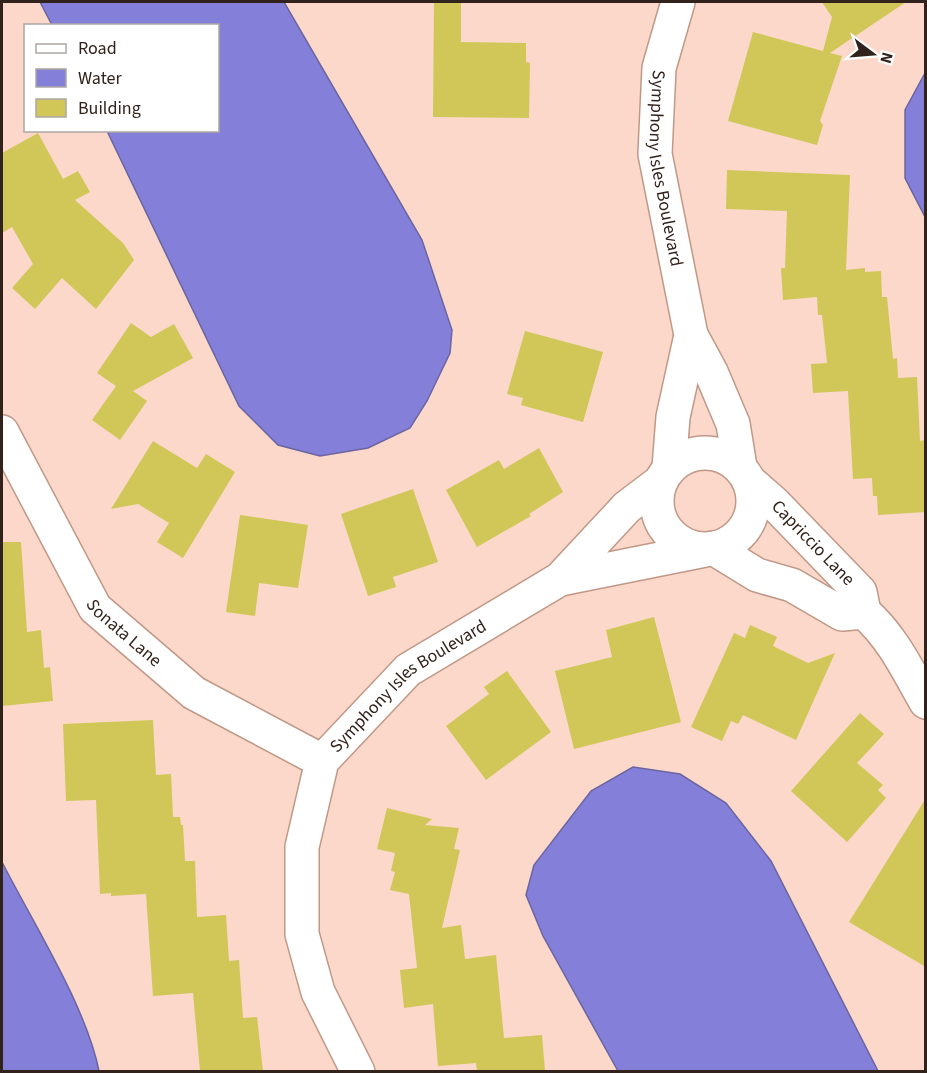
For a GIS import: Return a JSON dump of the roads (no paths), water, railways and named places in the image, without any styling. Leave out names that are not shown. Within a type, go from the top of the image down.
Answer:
[{"type":"street","name":"Symphony Isles Boulevard","points":[[678,2],[659,68],[655,154],[691,335]]},
{"type":"street","points":[[560,579],[709,549],[734,539],[745,527],[752,504],[733,424],[711,372],[691,335]]},
{"type":"street","points":[[691,335],[673,417],[664,475],[656,497],[657,513],[664,528],[675,540],[689,547],[709,549]]},
{"type":"street","name":"Sonata Lane","points":[[2,432],[95,608],[194,693],[322,761]]},
{"type":"street","points":[[560,579],[627,507],[681,458],[696,453],[712,453],[727,458],[745,474]]},
{"type":"street","name":"Capriccio Lane","points":[[745,474],[860,592],[864,612],[882,628],[895,646],[926,702]]},
{"type":"street","name":"Capriccio Lane","points":[[709,549],[758,575],[792,585],[842,614],[864,612]]},
{"type":"street","name":"Symphony Isles Boulevard","points":[[358,1071],[318,992],[302,934],[302,847],[322,761],[408,670],[560,579]]},
{"type":"water","points":[[40,2],[284,2],[422,240],[452,330],[450,353],[427,401],[410,428],[368,448],[320,456],[278,445],[239,406],[107,132],[219,132],[219,24],[51,24]]},
{"type":"water","points":[[925,73],[925,217],[905,178],[905,110]]},
{"type":"water","points":[[633,767],[680,774],[726,803],[771,861],[878,1071],[618,1071],[543,936],[526,895],[534,865],[591,791]]},
{"type":"water","points":[[2,862],[71,992],[83,1020],[99,1071],[2,1071]]}]
